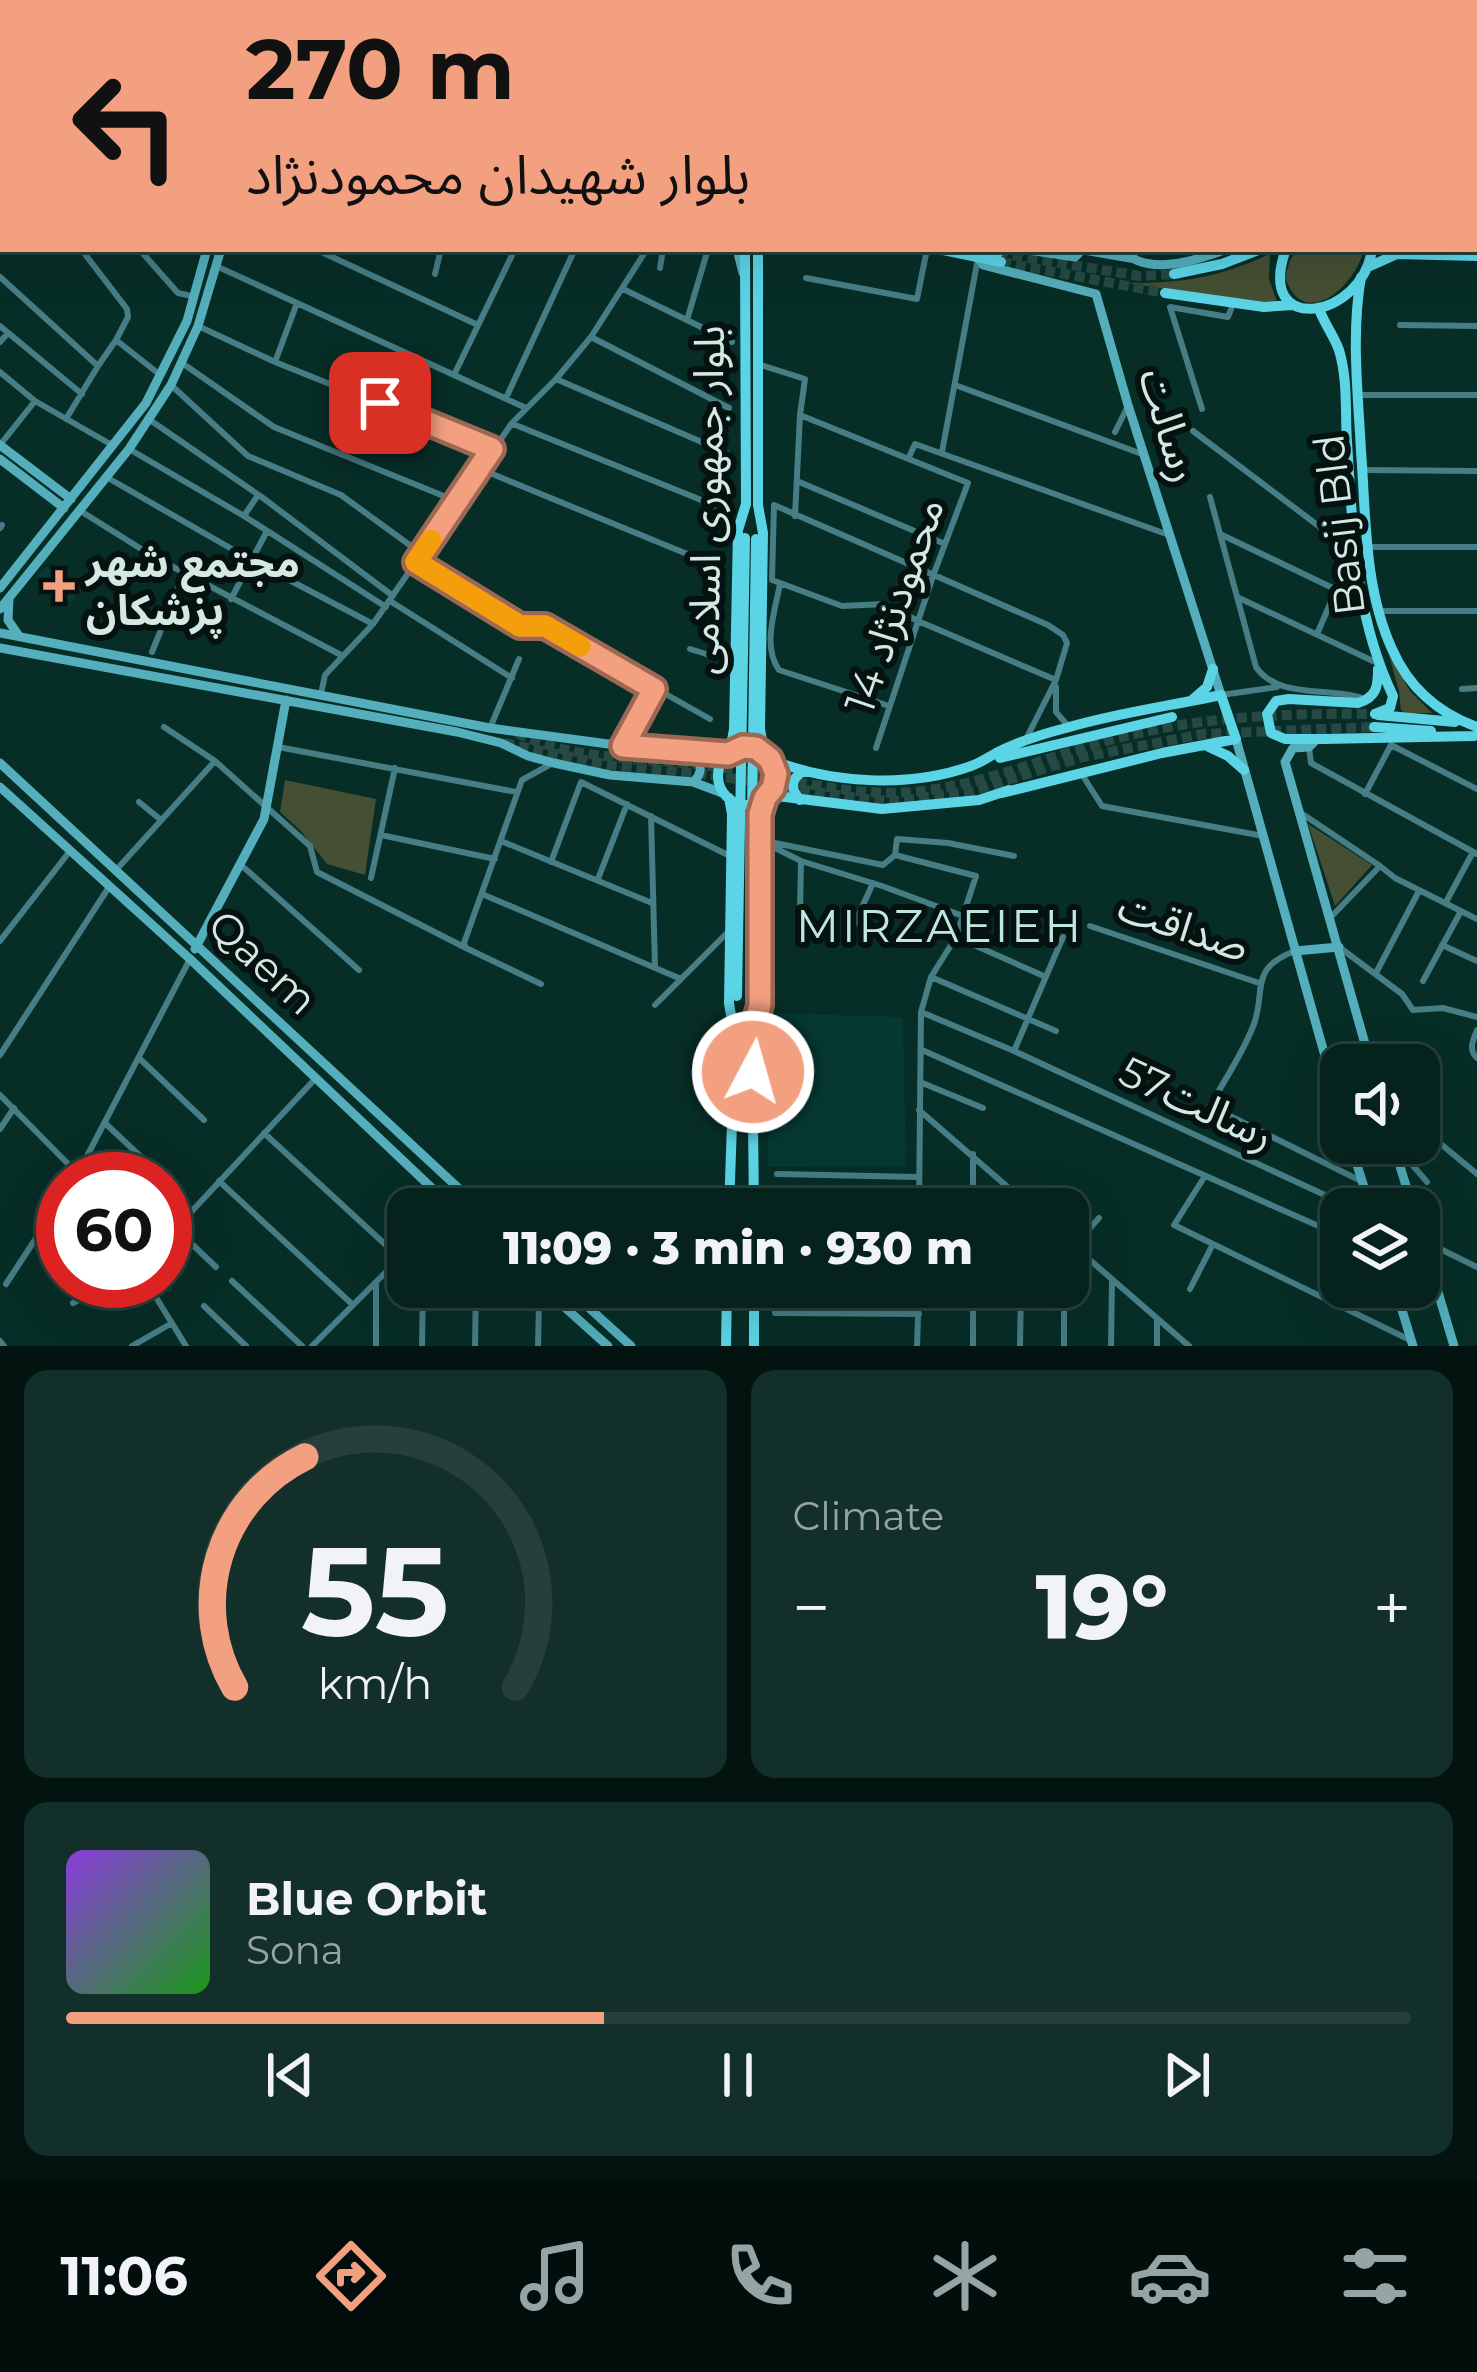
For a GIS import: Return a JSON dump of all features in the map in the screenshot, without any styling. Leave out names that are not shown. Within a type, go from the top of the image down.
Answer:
[{"type":"main road","points":[[2,582],[146,403],[187,322],[206,252]]},
{"type":"main road","points":[[0,609],[129,448],[171,385],[198,326],[219,252]]},
{"type":"main road","name":"بلوار جمهوری اسلامی","points":[[741,252],[752,505],[763,532],[760,711],[767,755]]},
{"type":"main road","name":"بلوار جمهوری اسلامی","points":[[729,753],[738,530],[752,505],[762,252]]},
{"type":"main road","points":[[980,252],[1000,258]]},
{"type":"main road","name":"رسالت","points":[[980,252],[983,266],[1096,293],[1221,695]]},
{"type":"main road","points":[[1041,252],[1075,257],[1081,252]]},
{"type":"main road","points":[[1174,274],[1254,252]]},
{"type":"main road","points":[[1285,252],[1280,282],[1293,305]]},
{"type":"main road","name":"Basij Bld","points":[[1371,252],[1355,338],[1367,548],[1378,610],[1392,650],[1416,688],[1430,703],[1475,731]]},
{"type":"main road","points":[[1165,293],[1264,308],[1319,309],[1332,305],[1364,272],[1397,252]]},
{"type":"main road","points":[[1415,252],[1477,256]]},
{"type":"main road","points":[[1126,254],[1160,264],[1197,254]]},
{"type":"main road","points":[[1319,309],[1338,347],[1345,377],[1362,602],[1378,664],[1393,696],[1390,708],[1374,721],[1439,719],[1475,731]]},
{"type":"main road","points":[[1338,347],[1345,329],[1355,338]]},
{"type":"main road","points":[[0,445],[68,503]]},
{"type":"main road","points":[[0,459],[68,503]]},
{"type":"main road","points":[[730,1188],[752,505]]},
{"type":"main road","points":[[750,538],[754,1188]]},
{"type":"main road","points":[[9,598],[8,620],[19,637]]},
{"type":"main road","points":[[0,632],[490,728],[694,752],[729,753],[750,747],[804,771],[862,779],[940,775],[1172,717]]},
{"type":"main road","points":[[0,648],[457,732],[501,743],[528,756],[610,775],[693,782],[749,805],[767,797],[882,809],[979,800],[1236,739]]},
{"type":"main road","points":[[1378,664],[1378,685],[1368,700],[1282,699],[1268,710],[1267,724],[1275,735],[1313,743],[1475,731]]},
{"type":"main road","points":[[1188,702],[1207,687],[1213,669]]},
{"type":"main road","points":[[977,764],[1069,727],[1221,695],[1321,1044]]},
{"type":"main road","points":[[190,959],[264,819],[286,700]]},
{"type":"main road","points":[[734,713],[747,717],[760,711]]},
{"type":"main road","points":[[1313,743],[1293,748],[1285,762],[1365,1044]]},
{"type":"main road","points":[[1206,745],[1244,770]]},
{"type":"main road","points":[[693,782],[701,769],[694,752]]},
{"type":"main road","points":[[729,753],[718,777],[732,814],[729,1003],[735,1039]]},
{"type":"main road","points":[[752,1035],[760,1005],[760,814],[776,774],[767,755]]},
{"type":"main road","name":"Qaem","points":[[0,763],[458,1188]]},
{"type":"main road","points":[[800,800],[792,786],[795,776],[804,771]]},
{"type":"main road","points":[[1002,793],[1040,776]]},
{"type":"main road","name":"Qaem","points":[[0,787],[431,1188]]},
{"type":"main road","points":[[732,814],[760,814]]},
{"type":"main road","points":[[1294,951],[1339,947]]},
{"type":"main road","points":[[1356,1164],[1363,1188]]},
{"type":"main road","points":[[1440,1299],[1454,1346]]},
{"type":"main road","points":[[565,1308],[608,1346]]},
{"type":"main road","points":[[589,1308],[631,1346]]},
{"type":"main road","points":[[726,1346],[727,1308]]},
{"type":"main road","points":[[754,1308],[754,1346]]},
{"type":"main road","points":[[1402,1308],[1412,1343]]},
{"type":"street","points":[[66,420],[128,317],[127,309],[82,252]]},
{"type":"street","points":[[142,252],[178,293],[196,295]]},
{"type":"street","points":[[322,252],[478,325]]},
{"type":"street","points":[[435,274],[440,252]]},
{"type":"street","points":[[454,375],[513,252]]},
{"type":"street","points":[[506,399],[574,252]]},
{"type":"street","points":[[321,694],[325,675],[390,601],[492,449],[591,338],[645,252]]},
{"type":"street","points":[[660,268],[663,252]]},
{"type":"street","points":[[687,320],[707,252]]},
{"type":"street","points":[[806,278],[917,299],[926,252]]},
{"type":"street","points":[[942,452],[980,252]]},
{"type":"street","points":[[216,266],[526,408]]},
{"type":"street","points":[[0,277],[98,366]]},
{"type":"street","points":[[623,289],[732,342]]},
{"type":"street","points":[[275,362],[297,303]]},
{"type":"street","points":[[1202,409],[1170,308],[1228,317],[1233,304]]},
{"type":"street","points":[[0,326],[82,394]]},
{"type":"street","points":[[198,326],[492,449]]},
{"type":"street","points":[[1400,326],[1477,326]]},
{"type":"street","points":[[0,342],[8,332]]},
{"type":"street","points":[[591,338],[729,408]]},
{"type":"street","points":[[116,340],[161,375]]},
{"type":"street","points":[[182,363],[274,428],[456,501]]},
{"type":"street","points":[[758,364],[805,380],[795,516]]},
{"type":"street","points":[[0,372],[34,401],[112,445]]},
{"type":"street","points":[[556,379],[728,453]]},
{"type":"street","points":[[171,385],[248,456],[341,495],[419,558],[520,626],[545,626],[710,719]]},
{"type":"street","points":[[955,386],[1145,455]]},
{"type":"street","points":[[1358,395],[1477,394]]},
{"type":"street","points":[[0,445],[34,401]]},
{"type":"street","points":[[1115,432],[1128,405]]},
{"type":"street","points":[[800,415],[909,458],[915,444],[942,452],[1169,535]]},
{"type":"street","points":[[149,420],[258,495],[390,601]]},
{"type":"street","points":[[512,424],[726,510]]},
{"type":"street","points":[[1193,431],[1355,554]]},
{"type":"street","points":[[129,448],[512,677]]},
{"type":"street","name":"محمودنژاد 14","points":[[876,748],[968,483],[909,458]]},
{"type":"street","points":[[478,468],[710,563]]},
{"type":"street","points":[[1363,470],[1477,471]]},
{"type":"street","points":[[105,476],[373,624]]},
{"type":"street","points":[[797,481],[945,544]]},
{"type":"street","points":[[244,516],[258,495]]},
{"type":"street","points":[[1210,497],[1256,667],[1265,679],[1281,687]]},
{"type":"street","points":[[890,706],[779,670],[772,660],[774,505],[1063,634],[1067,643],[1056,680],[1025,741]]},
{"type":"street","points":[[79,510],[184,573],[341,655]]},
{"type":"street","points":[[231,599],[266,531]]},
{"type":"street","points":[[1220,534],[1362,602]]},
{"type":"street","points":[[1367,548],[1477,547]]},
{"type":"street","points":[[152,652],[184,573]]},
{"type":"street","points":[[776,582],[842,606],[885,604],[1056,680]]},
{"type":"street","points":[[1317,634],[1336,590]]},
{"type":"street","points":[[1238,597],[1378,664]]},
{"type":"street","points":[[1378,610],[1477,611]]},
{"type":"street","points":[[690,649],[735,663]]},
{"type":"street","points":[[490,728],[519,659]]},
{"type":"street","points":[[1056,680],[1056,712],[1069,727]]},
{"type":"street","points":[[1221,695],[1281,687],[1343,692],[1368,700]]},
{"type":"street","points":[[1462,689],[1477,688]]},
{"type":"street","points":[[623,746],[654,689]]},
{"type":"street","points":[[164,727],[215,761],[268,806],[310,846],[317,872],[541,984]]},
{"type":"street","points":[[1313,743],[1311,764],[1475,854],[1446,903]]},
{"type":"street","points":[[1365,794],[1391,745],[1477,788]]},
{"type":"street","points":[[278,747],[518,792]]},
{"type":"street","points":[[116,870],[215,761]]},
{"type":"street","points":[[466,948],[464,938],[522,780],[554,763]]},
{"type":"street","points":[[371,878],[395,768]]},
{"type":"street","points":[[1081,773],[1102,806],[1263,836]]},
{"type":"street","points":[[551,862],[581,782],[732,856]]},
{"type":"street","points":[[139,802],[161,820]]},
{"type":"street","points":[[597,881],[627,804]]},
{"type":"street","points":[[1301,812],[1395,878],[1477,919]]},
{"type":"street","points":[[652,816],[655,967]]},
{"type":"street","points":[[381,835],[494,859]]},
{"type":"street","points":[[760,840],[884,865],[895,855],[897,838],[1014,856]]},
{"type":"street","points":[[760,840],[800,861],[963,916]]},
{"type":"street","points":[[501,841],[652,903]]},
{"type":"street","points":[[0,941],[70,851]]},
{"type":"street","points":[[895,855],[976,876],[956,937],[931,977],[921,1012],[918,1188]]},
{"type":"street","points":[[800,861],[800,913]]},
{"type":"street","points":[[240,864],[359,970]]},
{"type":"street","points":[[1330,918],[1380,866]]},
{"type":"street","points":[[853,927],[873,883]]},
{"type":"street","points":[[0,1055],[109,887]]},
{"type":"street","points":[[1375,974],[1419,891]]},
{"type":"street","points":[[482,894],[681,979]]},
{"type":"street","points":[[1423,980],[1461,911]]},
{"type":"street","name":"صداقت","points":[[1090,926],[1259,983]]},
{"type":"street","points":[[656,1005],[731,928]]},
{"type":"street","points":[[956,937],[1046,976]]},
{"type":"street","points":[[1014,1051],[1063,937]]},
{"type":"street","points":[[1442,945],[1477,961]]},
{"type":"street","points":[[1339,947],[1402,994],[1413,1010],[1443,1008],[1477,1017]]},
{"type":"street","points":[[1294,951],[1272,962],[1259,983],[1255,1025],[1210,1106],[1361,1181]]},
{"type":"street","points":[[91,1152],[190,959]]},
{"type":"street","points":[[931,977],[1056,1031]]},
{"type":"street","name":"رسالت57","points":[[921,1012],[1320,1193]]},
{"type":"street","points":[[1477,1030],[1472,1046],[1477,1058]]},
{"type":"street","points":[[921,1049],[1320,1227]]},
{"type":"street","points":[[139,1058],[204,1120]]},
{"type":"street","points":[[192,1211],[315,1079]]},
{"type":"street","points":[[920,1082],[983,1108]]},
{"type":"street","points":[[0,1095],[55,1152]]},
{"type":"street","points":[[0,1129],[14,1108]]},
{"type":"street","points":[[920,1110],[1010,1188]]},
{"type":"street","points":[[105,1124],[135,1152]]},
{"type":"street","points":[[264,1133],[387,1246]]},
{"type":"street","points":[[1440,1143],[1477,1174]]},
{"type":"street","points":[[973,1154],[973,1188]]},
{"type":"street","points":[[1411,1164],[1427,1183]]},
{"type":"street","points":[[777,1174],[918,1178]]},
{"type":"street","points":[[1205,1176],[1174,1225],[1412,1343]]},
{"type":"street","points":[[219,1181],[353,1305]]},
{"type":"street","points":[[1089,1227],[1099,1218]]},
{"type":"street","points":[[6,1284],[36,1238]]},
{"type":"street","points":[[192,1244],[216,1267]]},
{"type":"street","points":[[1190,1289],[1214,1244]]},
{"type":"street","points":[[1440,1250],[1477,1268]]},
{"type":"street","points":[[1089,1259],[1189,1346]]},
{"type":"street","points":[[312,1346],[387,1271]]},
{"type":"street","points":[[1111,1346],[1112,1279]]},
{"type":"street","points":[[232,1281],[302,1346]]},
{"type":"street","points":[[376,1282],[376,1346]]},
{"type":"street","points":[[204,1306],[246,1346]]},
{"type":"street","points":[[163,1308],[186,1346]]},
{"type":"street","points":[[422,1346],[423,1308]]},
{"type":"street","points":[[475,1346],[476,1308]]},
{"type":"street","points":[[538,1346],[539,1308]]},
{"type":"street","points":[[917,1346],[919,1308]]},
{"type":"street","points":[[973,1308],[973,1346]]},
{"type":"street","points":[[1020,1346],[1021,1308]]},
{"type":"street","points":[[1064,1308],[1064,1346]]},
{"type":"street","points":[[776,1313],[919,1314]]},
{"type":"street","points":[[1157,1318],[1157,1346]]},
{"type":"street","points":[[132,1346],[172,1323]]},
{"type":"street","points":[[328,1330],[328,1346]]},
{"type":"shaded area","name":"مجتمع شهر پزشکان","points":[[46,566],[79,593],[71,603],[36,577]]},
{"type":"shaded area","points":[[767,1013],[903,1017],[906,1166],[768,1167]]},
{"type":"green space","points":[[1296,252],[1363,252],[1341,288],[1316,302],[1304,302],[1294,294],[1285,277]]},
{"type":"green space","points":[[1270,254],[1269,279],[1277,302],[1126,283],[1200,277]]},
{"type":"green space","points":[[1388,652],[1410,691],[1432,713],[1401,710]]},
{"type":"green space","points":[[285,780],[376,799],[365,875],[327,864],[280,812]]},
{"type":"green space","points":[[1308,824],[1372,865],[1335,906]]},
{"type":"tunnel","points":[[998,253],[1140,276],[1174,274]]},
{"type":"tunnel","points":[[1001,262],[1165,293]]},
{"type":"tunnel","points":[[517,733],[581,753],[695,764],[884,793],[965,783],[1184,724],[1279,715],[1375,714]]},
{"type":"tunnel","points":[[504,743],[610,765],[898,801],[972,791],[1083,757],[1203,734],[1374,727]]},
{"type":"slow traffic","points":[[431,540],[416,562],[520,626],[545,626],[580,646]]},
{"type":"place","name":"مجتمع شهر پزشکان","points":[[59,586]]},
{"type":"district","name":"MIRZAEIEH","points":[[940,926]]},
{"type":"route","points":[[380,403],[492,449],[416,562],[520,626],[545,626],[654,689],[623,746],[706,754],[750,747],[763,751],[772,761],[776,781],[760,814],[760,1005],[752,1035],[753,1072]]}]
